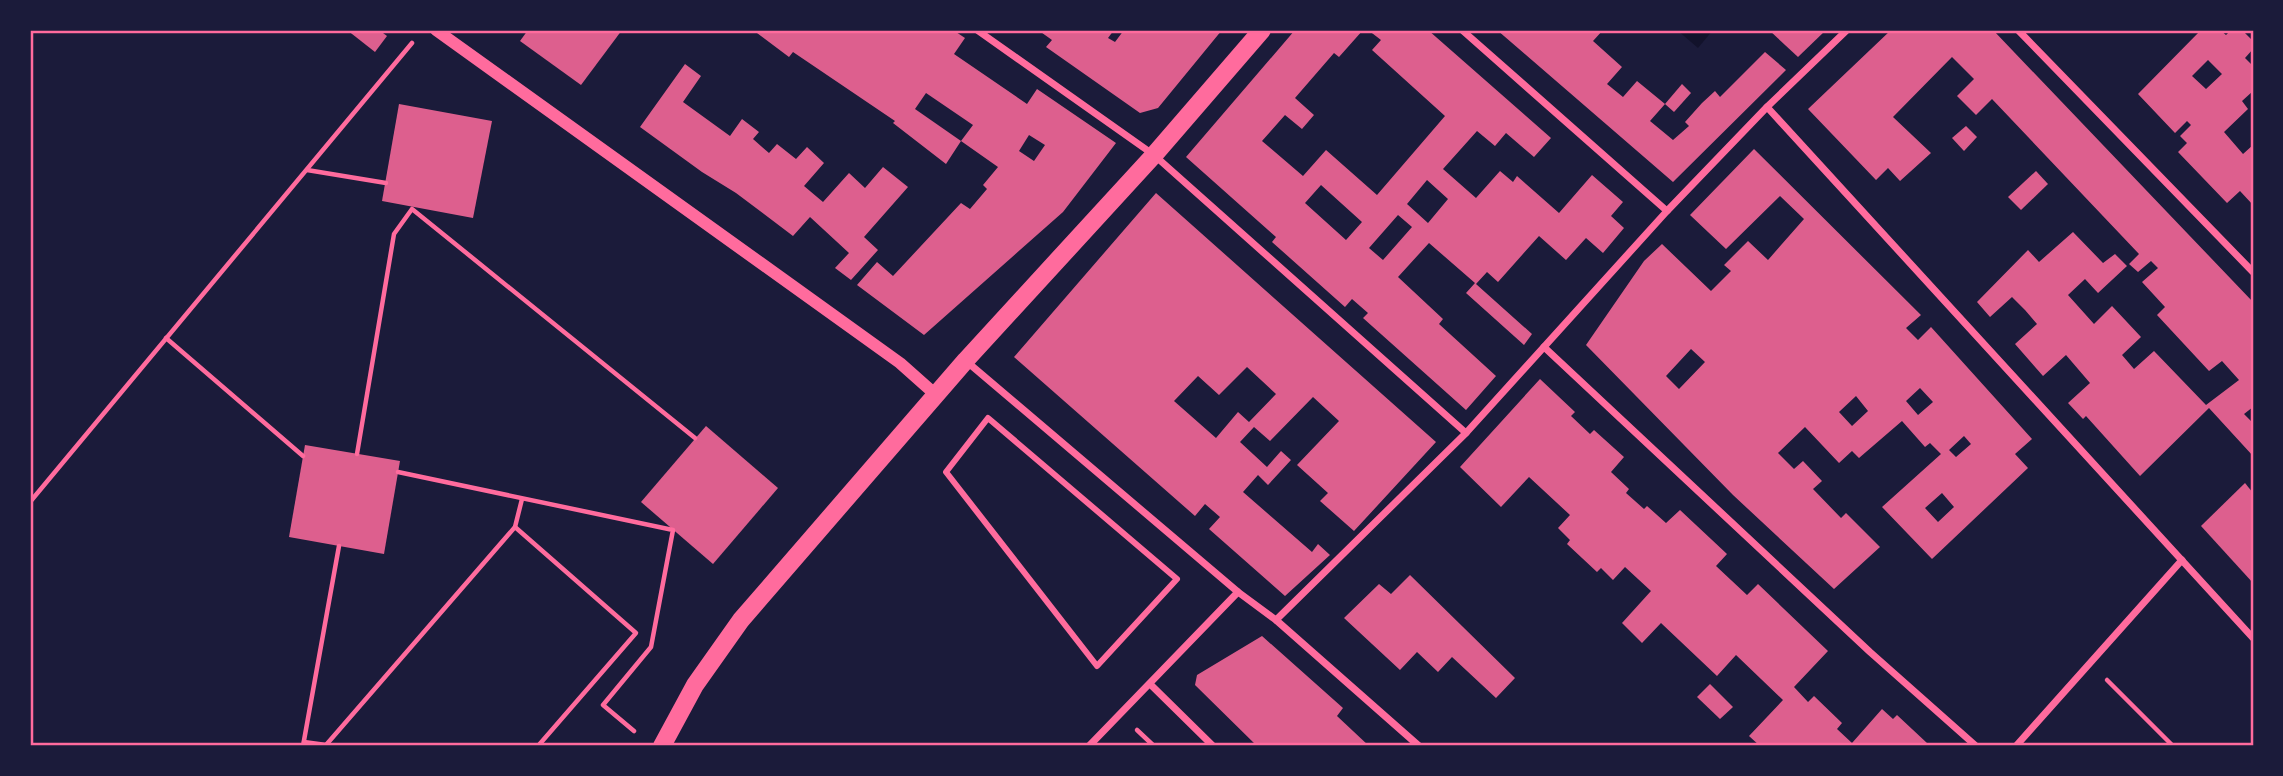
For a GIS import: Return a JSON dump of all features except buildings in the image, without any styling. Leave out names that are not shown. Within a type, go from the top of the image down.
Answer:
[{"type":"main road","points":[[662,746],[695,685],[741,620],[966,360],[1154,155],[1262,30]]},
{"type":"street","points":[[436,30],[901,363],[936,395]]},
{"type":"street","points":[[977,30],[1154,155],[1466,433]]},
{"type":"street","points":[[1462,30],[1667,211]]},
{"type":"street","points":[[1276,620],[1466,433],[1667,211],[1767,107],[1847,30]]},
{"type":"street","points":[[2018,30],[2253,272]]},
{"type":"street","points":[[1767,107],[2253,638]]},
{"type":"street","points":[[1544,347],[1870,652],[1976,746]]},
{"type":"street","points":[[966,360],[1238,592],[1276,620],[1419,746]]},
{"type":"street","points":[[988,418],[1177,579],[1097,666],[946,472],[988,418]]},
{"type":"street","points":[[2016,746],[2182,560]]},
{"type":"street","points":[[1089,746],[1238,592]]},
{"type":"street","points":[[1150,684],[1213,746]]},
{"type":"path","points":[[30,502],[406,50]]},
{"type":"path","points":[[306,170],[386,183]]},
{"type":"path","points":[[357,454],[394,234],[412,209],[695,438]]},
{"type":"path","points":[[166,338],[303,456]]},
{"type":"path","points":[[398,472],[673,530],[651,647],[603,705],[634,731]]},
{"type":"path","points":[[339,546],[303,744],[327,745],[515,527],[522,499]]},
{"type":"path","points":[[515,527],[636,633],[538,746]]},
{"type":"path","points":[[2090,663],[2173,746]]},
{"type":"path","points":[[1137,729],[1154,746]]},
{"type":"shaded area","points":[[1677,30],[1713,30],[1698,48]]}]
